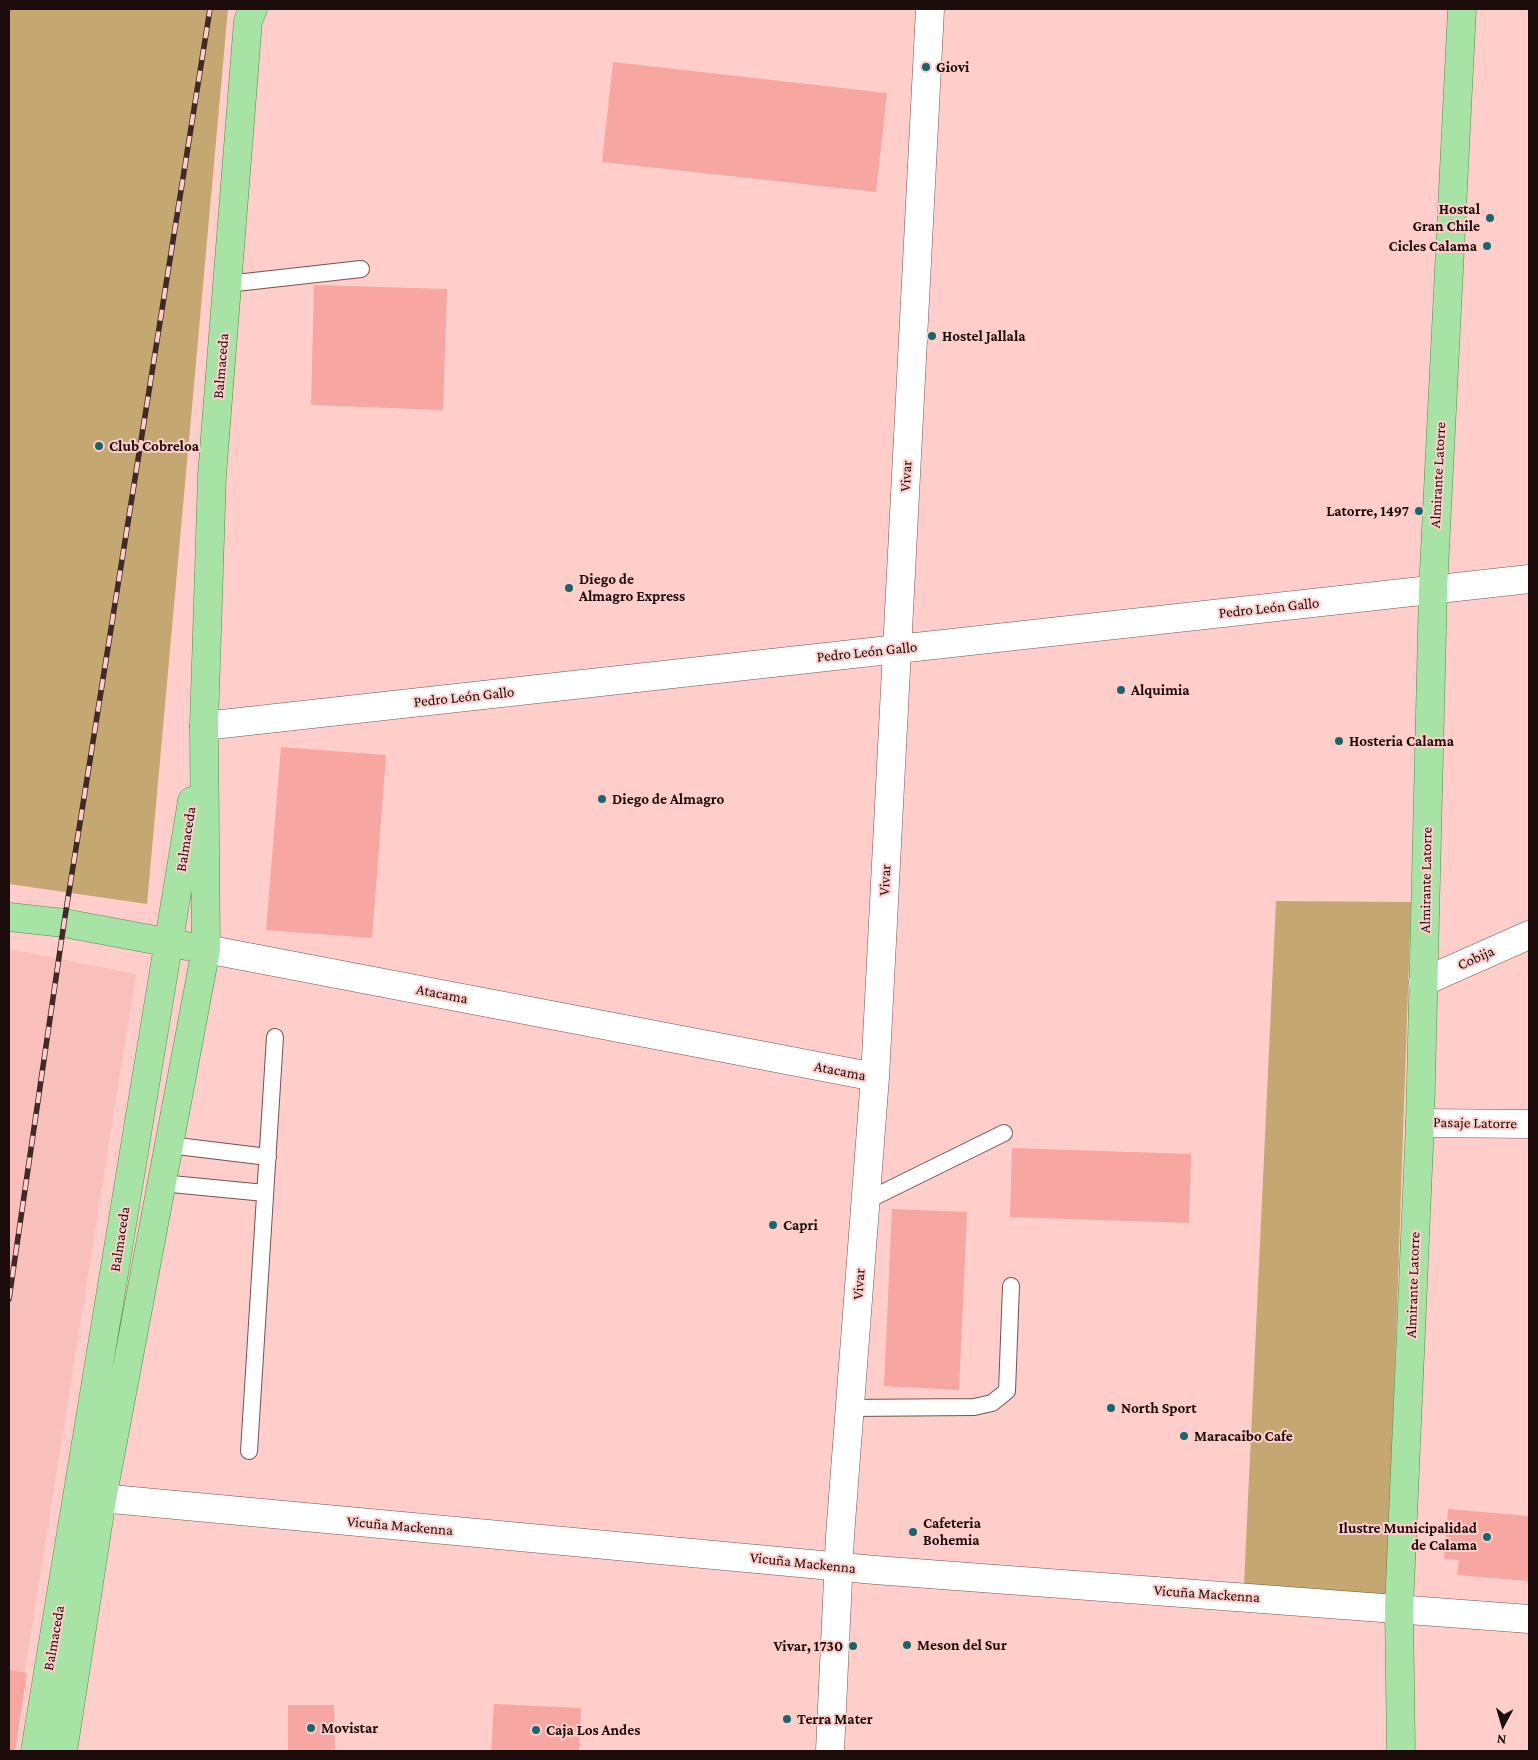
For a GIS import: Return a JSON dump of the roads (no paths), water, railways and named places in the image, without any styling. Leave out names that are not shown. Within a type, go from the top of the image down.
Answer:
[{"type":"main road","name":"Balmaceda","points":[[35,1751],[161,1184],[206,949],[204,726],[212,475],[248,21],[253,9]]},
{"type":"main road","name":"Almirante Latorre","points":[[1401,1751],[1400,1608],[1420,1123],[1432,590],[1462,9]]},
{"type":"main road","name":"Balmaceda","points":[[63,1751],[90,1497],[169,942],[204,726]]},
{"type":"main road","name":"Atacama","points":[[9,917],[64,923],[206,949]]},
{"type":"street","name":"Vivar","points":[[830,1751],[849,1408],[875,1078],[930,9]]},
{"type":"street","name":"Pedro León Gallo","points":[[204,726],[1529,579]]},
{"type":"street","name":"Cobija","points":[[1423,982],[1529,935]]},
{"type":"street","name":"Atacama","points":[[206,949],[875,1078]]},
{"type":"street","name":"Pasaje Latorre","points":[[1420,1123],[1529,1124]]},
{"type":"street","name":"Vicuña Mackenna","points":[[90,1497],[839,1566],[1529,1619]]},
{"type":"lane","points":[[227,284],[361,269]]},
{"type":"lane","points":[[249,1451],[275,1037]]},
{"type":"lane","points":[[866,1201],[1004,1133]]},
{"type":"lane","points":[[169,1145],[268,1157]]},
{"type":"lane","points":[[161,1184],[265,1193]]},
{"type":"lane","points":[[849,1408],[974,1407],[992,1404],[1007,1391],[1011,1286]]},
{"type":"railway","points":[[9,1299],[64,923],[210,9]]},
{"type":"place","name":"Giovi","points":[[926,67]]},
{"type":"place","name":"Hostal Gran Chile","points":[[1490,218]]},
{"type":"place","name":"Cicles Calama","points":[[1487,246]]},
{"type":"place","name":"Hostel Jallala","points":[[932,336]]},
{"type":"place","name":"Club Cobreloa","points":[[99,446]]},
{"type":"place","name":"Latorre, 1497","points":[[1419,511]]},
{"type":"place","name":"Diego de Almagro Express","points":[[569,588]]},
{"type":"place","name":"Alquimia","points":[[1121,690]]},
{"type":"place","name":"Hosteria Calama","points":[[1339,741]]},
{"type":"place","name":"Diego de Almagro","points":[[602,799]]},
{"type":"place","name":"Capri","points":[[773,1225]]},
{"type":"place","name":"North Sport","points":[[1111,1408]]},
{"type":"place","name":"Maracaibo Cafe","points":[[1184,1436]]},
{"type":"place","name":"Cafeteria Bohemia","points":[[913,1532]]},
{"type":"place","name":"Ilustre Municipalidad de Calama","points":[[1487,1537]]},
{"type":"place","name":"Meson del Sur","points":[[907,1645]]},
{"type":"place","name":"Vivar, 1730","points":[[853,1646]]},
{"type":"place","name":"Terra Mater","points":[[787,1719]]},
{"type":"place","name":"Movistar","points":[[311,1728]]},
{"type":"place","name":"Caja Los Andes","points":[[536,1730]]}]
